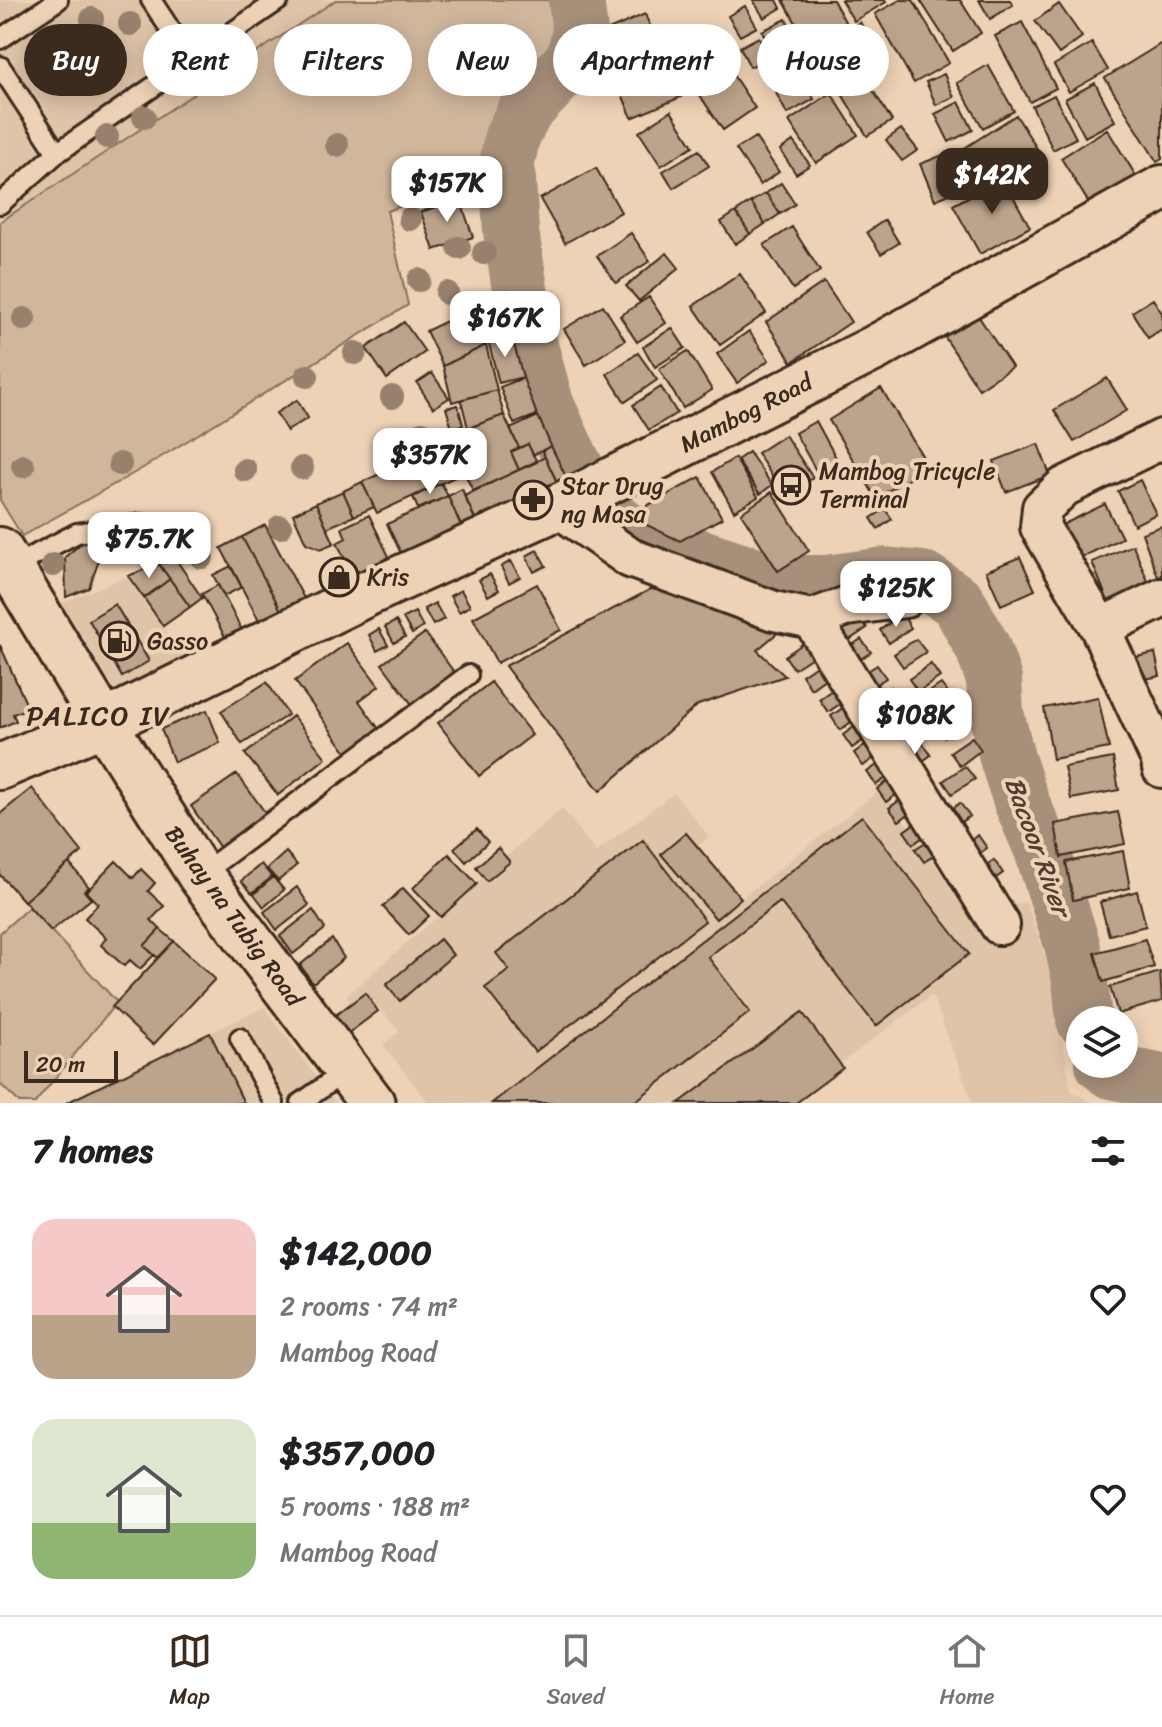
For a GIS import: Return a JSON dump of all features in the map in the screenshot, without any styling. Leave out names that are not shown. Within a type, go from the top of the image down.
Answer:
[{"type":"main road","name":"Mambog Road","points":[[0,767],[104,723],[368,593],[569,502],[875,348],[1162,188]]},
{"type":"main road","name":"Buhay na Tubig Road","points":[[5,559],[200,875],[360,1086]]},
{"type":"street","points":[[1162,439],[1064,487],[1042,508],[1040,527],[1100,628],[1162,768]]},
{"type":"street","points":[[569,502],[630,558],[774,611],[812,619],[847,606],[905,598]]},
{"type":"street","points":[[1100,628],[1162,598]]},
{"type":"street","points":[[812,619],[1000,925]]},
{"type":"lane","points":[[0,39],[58,0]]},
{"type":"lane","points":[[151,0],[167,24]]},
{"type":"lane","points":[[244,24],[279,0]]},
{"type":"lane","points":[[0,66],[57,153]]},
{"type":"lane","points":[[0,204],[57,153],[143,94]]},
{"type":"lane","points":[[5,559],[77,533],[142,524]]},
{"type":"lane","points":[[200,875],[468,675]]},
{"type":"lane","points":[[240,1038],[274,1103]]},
{"type":"lane","points":[[301,1103],[360,1086]]},
{"type":"shaded area","points":[[0,0],[336,0],[300,24],[274,24],[274,41],[258,52],[258,24],[143,24],[143,96],[191,96],[0,222]]},
{"type":"shaded area","points":[[336,0],[548,0],[562,24],[553,24],[553,58],[537,76],[537,24],[428,24],[428,96],[519,96],[500,130],[494,174],[387,211],[408,305],[143,468],[22,536],[0,500],[0,222],[191,96],[258,96],[258,52],[274,41],[274,96],[412,96],[412,24],[300,24]]},
{"type":"shaded area","points":[[128,576],[188,663],[117,694],[62,603]]},
{"type":"shaded area","points":[[881,789],[970,913],[1026,902],[1052,975],[1066,1078],[1069,1078],[1071,1091],[1093,1103],[973,1103],[932,995],[788,1103],[429,1103],[383,1045],[399,1032],[379,1007],[364,1018],[346,996],[562,808],[596,852],[674,793],[709,837],[695,848],[738,901]]},
{"type":"shaded area","points":[[29,907],[117,1002],[35,1103],[20,1103],[0,1084],[0,933]]},
{"type":"shaded area","points":[[264,1007],[336,1103],[66,1103],[210,1033]]},
{"type":"building","points":[[753,0],[777,0],[781,8],[764,18]]},
{"type":"building","points":[[783,0],[833,0],[846,24],[797,24]]},
{"type":"building","points":[[841,0],[885,0],[886,2],[854,21]]},
{"type":"building","points":[[900,0],[913,0],[949,63],[914,83],[889,39],[889,24],[881,24],[875,14]]},
{"type":"building","points":[[920,0],[960,0],[981,33],[953,51]]},
{"type":"building","points":[[979,0],[1010,0],[1013,5],[990,19]]},
{"type":"building","points":[[1059,4],[1082,37],[1059,54],[1035,21]]},
{"type":"building","points":[[745,6],[757,27],[741,35],[741,24],[733,24],[728,16]]},
{"type":"building","points":[[645,14],[649,24],[622,24]]},
{"type":"building","points":[[1022,22],[1056,88],[1030,102],[995,36]]},
{"type":"building","points":[[757,38],[757,64],[750,67],[741,46]]},
{"type":"building","points":[[1092,43],[1108,70],[1069,92],[1054,65]]},
{"type":"building","points":[[1162,43],[1162,159],[1157,162],[1105,78]]},
{"type":"building","points":[[988,65],[1014,111],[983,128],[957,83]]},
{"type":"building","points":[[944,74],[954,97],[936,105],[926,82]]},
{"type":"building","points":[[1095,83],[1115,121],[1085,137],[1065,99]]},
{"type":"building","points":[[741,87],[755,108],[723,130],[700,96],[741,96]]},
{"type":"building","points":[[1054,95],[1076,138],[1053,150],[1032,106]]},
{"type":"building","points":[[623,96],[681,96],[681,97],[632,118]]},
{"type":"building","points":[[778,96],[812,96],[814,99],[787,114]]},
{"type":"building","points":[[826,96],[833,96],[858,135],[816,163],[789,121]]},
{"type":"building","points":[[843,96],[877,96],[892,121],[867,136]]},
{"type":"building","points":[[959,102],[973,130],[949,142],[935,114]]},
{"type":"building","points":[[671,111],[693,146],[661,166],[639,132]]},
{"type":"building","points":[[1016,115],[1039,152],[983,187],[960,151]]},
{"type":"building","points":[[901,129],[918,150],[902,161],[886,140]]},
{"type":"building","points":[[1107,129],[1138,179],[1092,208],[1061,158]]},
{"type":"building","points":[[755,137],[779,172],[760,185],[736,149]]},
{"type":"building","points":[[793,141],[810,165],[796,174],[780,150]]},
{"type":"building","points":[[699,150],[709,166],[673,188],[663,171]]},
{"type":"building","points":[[948,153],[962,189],[935,200],[920,164]]},
{"type":"building","points":[[596,168],[621,212],[565,243],[540,199]]},
{"type":"building","points":[[1003,178],[1030,227],[980,254],[953,205]]},
{"type":"building","points":[[781,183],[795,204],[780,214],[766,193]]},
{"type":"building","points":[[766,193],[780,214],[765,224],[751,202]]},
{"type":"building","points":[[460,199],[473,237],[434,250],[421,212]]},
{"type":"building","points":[[751,202],[765,224],[750,234],[736,212]]},
{"type":"building","points":[[736,212],[750,234],[735,244],[721,222]]},
{"type":"building","points":[[885,220],[899,243],[881,254],[867,232]]},
{"type":"building","points":[[792,227],[820,271],[793,289],[764,245]]},
{"type":"building","points":[[631,233],[650,261],[616,283],[597,256]]},
{"type":"building","points":[[667,253],[679,268],[639,301],[626,286]]},
{"type":"building","points":[[740,274],[766,313],[720,345],[693,306]]},
{"type":"building","points":[[824,282],[851,322],[792,362],[766,322]]},
{"type":"building","points":[[507,290],[517,328],[486,336],[477,297]]},
{"type":"building","points":[[649,297],[666,323],[637,342],[620,316]]},
{"type":"building","points":[[1153,299],[1162,313],[1162,329],[1148,338],[1132,312]]},
{"type":"building","points":[[603,305],[625,340],[586,365],[564,329]]},
{"type":"building","points":[[469,310],[486,345],[443,366],[426,331]]},
{"type":"building","points":[[977,314],[1012,367],[979,389],[944,336]]},
{"type":"building","points":[[404,322],[425,352],[387,379],[366,348]]},
{"type":"building","points":[[672,328],[685,348],[655,367],[643,347]]},
{"type":"building","points":[[749,331],[769,360],[737,383],[717,354]]},
{"type":"building","points":[[511,334],[523,377],[499,383],[488,340]]},
{"type":"building","points":[[486,345],[497,390],[452,402],[443,366]]},
{"type":"building","points":[[688,351],[712,390],[683,408],[659,369]]},
{"type":"building","points":[[638,353],[657,380],[625,402],[607,374]]},
{"type":"building","points":[[432,373],[449,398],[433,408],[417,383]]},
{"type":"building","points":[[523,378],[537,415],[514,424],[500,387]]},
{"type":"building","points":[[1107,378],[1127,410],[1074,442],[1054,410]]},
{"type":"building","points":[[661,387],[677,413],[649,430],[633,405]]},
{"type":"building","points":[[881,388],[929,467],[876,498],[829,420]]},
{"type":"building","points":[[497,390],[504,415],[468,428],[461,400]]},
{"type":"building","points":[[297,400],[308,418],[287,431],[276,413]]},
{"type":"building","points":[[458,405],[463,425],[452,428],[446,408]]},
{"type":"building","points":[[504,415],[519,448],[511,452],[519,470],[473,491],[447,436]]},
{"type":"building","points":[[538,416],[551,446],[533,455],[528,444],[519,448],[510,429]]},
{"type":"building","points":[[816,421],[840,465],[819,476],[795,433]]},
{"type":"building","points":[[785,435],[813,478],[785,496],[757,453]]},
{"type":"building","points":[[528,444],[537,462],[519,470],[511,452]]},
{"type":"building","points":[[1038,444],[1050,475],[1006,492],[994,461]]},
{"type":"building","points":[[441,446],[455,477],[429,489],[415,458]]},
{"type":"building","points":[[551,446],[568,481],[559,486],[542,451]]},
{"type":"building","points":[[749,452],[772,485],[760,494],[737,460]]},
{"type":"building","points":[[545,457],[562,493],[481,530],[464,496]]},
{"type":"building","points":[[415,458],[429,489],[377,513],[362,482]]},
{"type":"building","points":[[735,458],[758,497],[734,511],[712,472]]},
{"type":"building","points":[[700,477],[722,518],[680,541],[628,516]]},
{"type":"building","points":[[1140,480],[1156,514],[1134,525],[1118,491]]},
{"type":"building","points":[[362,482],[374,507],[354,516],[343,491]]},
{"type":"building","points":[[441,483],[448,496],[418,509],[413,497]]},
{"type":"building","points":[[462,489],[476,522],[462,528],[448,496]]},
{"type":"building","points":[[343,491],[354,516],[327,528],[316,503]]},
{"type":"building","points":[[772,492],[809,551],[778,571],[741,513]]},
{"type":"building","points":[[448,496],[462,528],[407,566],[387,524]]},
{"type":"building","points":[[316,503],[334,543],[321,549],[306,543],[293,514]]},
{"type":"building","points":[[1105,504],[1122,538],[1078,559],[1062,525]]},
{"type":"building","points":[[885,509],[892,519],[878,529],[871,518]]},
{"type":"building","points":[[369,515],[394,567],[358,585],[337,543],[346,538],[342,528]]},
{"type":"building","points":[[265,525],[307,604],[284,616],[242,537]]},
{"type":"building","points":[[1162,526],[1162,576],[1158,577],[1142,533]]},
{"type":"building","points":[[242,537],[284,616],[263,628],[221,548]]},
{"type":"building","points":[[84,541],[102,552],[89,588],[66,597],[65,557]]},
{"type":"building","points":[[1133,545],[1150,586],[1109,604],[1092,562]]},
{"type":"building","points":[[537,550],[546,566],[534,572],[526,556]]},
{"type":"building","points":[[1020,557],[1035,590],[1001,605],[986,571]]},
{"type":"building","points":[[175,558],[202,598],[190,607],[159,564]]},
{"type":"building","points":[[511,561],[520,577],[509,583],[501,567]]},
{"type":"building","points":[[159,564],[170,579],[144,598],[128,576]]},
{"type":"building","points":[[231,566],[242,587],[224,596],[213,575]]},
{"type":"building","name":"Kris","points":[[340,566],[349,582],[338,588],[329,572]]},
{"type":"building","points":[[490,574],[499,590],[488,596],[479,580]]},
{"type":"building","points":[[170,579],[190,607],[163,626],[144,598]]},
{"type":"building","points":[[537,584],[561,630],[497,663],[473,618]]},
{"type":"building","points":[[218,585],[242,630],[226,639],[202,594]]},
{"type":"building","points":[[651,589],[707,598],[781,630],[757,650],[785,676],[698,705],[600,791],[505,666]]},
{"type":"building","points":[[461,590],[470,606],[459,612],[450,596]]},
{"type":"building","points":[[435,603],[444,619],[433,625],[424,609]]},
{"type":"building","name":"Gasso","points":[[115,604],[149,661],[122,677],[89,620]]},
{"type":"building","points":[[415,612],[423,627],[412,634],[403,618]]},
{"type":"building","points":[[902,614],[911,628],[889,643],[880,630]]},
{"type":"building","points":[[858,615],[867,628],[845,643],[836,630]]},
{"type":"building","points":[[396,621],[405,637],[394,643],[385,627]]},
{"type":"building","points":[[379,629],[388,645],[377,651],[369,635]]},
{"type":"building","points":[[425,633],[457,676],[414,707],[382,664]]},
{"type":"building","points":[[861,639],[871,652],[848,668],[839,654]]},
{"type":"building","points":[[916,639],[926,652],[903,667],[894,654]]},
{"type":"building","points":[[807,641],[817,654],[794,669],[785,656]]},
{"type":"building","points":[[347,643],[379,686],[359,701],[384,736],[352,760],[295,681]]},
{"type":"building","points":[[0,645],[28,708],[13,714],[16,721],[0,728]]},
{"type":"building","points":[[1155,653],[1160,676],[1140,680],[1136,657]]},
{"type":"building","points":[[824,660],[833,673],[811,689],[802,675]]},
{"type":"building","points":[[931,664],[940,677],[918,692],[909,679]]},
{"type":"building","points":[[877,665],[886,678],[863,693],[854,680]]},
{"type":"building","points":[[267,682],[288,715],[242,744],[221,711]]},
{"type":"building","points":[[491,682],[532,735],[479,776],[438,723]]},
{"type":"building","points":[[841,684],[850,697],[828,712],[819,699]]},
{"type":"building","points":[[941,684],[951,697],[928,712],[919,699]]},
{"type":"building","points":[[891,687],[900,700],[878,716],[869,702]]},
{"type":"building","points":[[1098,697],[1109,748],[1053,759],[1044,708]]},
{"type":"building","points":[[853,701],[862,714],[840,730],[831,716]]},
{"type":"building","points":[[957,709],[966,722],[944,737],[935,724]]},
{"type":"building","points":[[207,710],[220,743],[174,762],[161,729]]},
{"type":"building","points":[[904,711],[913,724],[891,740],[882,726]]},
{"type":"building","points":[[293,716],[326,758],[278,795],[245,754]]},
{"type":"building","points":[[865,719],[874,733],[852,748],[843,735]]},
{"type":"building","points":[[876,737],[885,750],[863,766],[854,753]]},
{"type":"building","points":[[972,737],[981,750],[960,766],[950,752]]},
{"type":"building","points":[[922,742],[931,755],[909,771],[900,757]]},
{"type":"building","points":[[889,757],[898,770],[876,785],[867,772]]},
{"type":"building","points":[[1113,758],[1119,790],[1071,799],[1064,767]]},
{"type":"building","points":[[965,766],[975,779],[952,794],[943,781]]},
{"type":"building","points":[[899,773],[908,786],[886,802],[877,789]]},
{"type":"building","points":[[237,774],[267,815],[220,848],[191,806]]},
{"type":"building","points":[[32,788],[82,852],[24,901],[0,875],[0,814]]},
{"type":"building","points":[[911,792],[921,805],[899,821],[889,808]]},
{"type":"building","points":[[960,803],[970,816],[947,831],[938,818]]},
{"type":"building","points":[[1118,812],[1125,844],[1061,857],[1055,824]]},
{"type":"building","points":[[926,815],[935,829],[913,844],[904,831]]},
{"type":"building","points":[[862,816],[969,954],[876,1026],[780,902],[708,957],[750,1012],[633,1103],[492,1103]]},
{"type":"building","points":[[477,829],[488,842],[466,862],[454,848]]},
{"type":"building","points":[[686,833],[741,898],[716,919],[661,854]]},
{"type":"building","points":[[938,834],[947,847],[924,862],[915,849]]},
{"type":"building","points":[[978,835],[987,848],[965,864],[956,850]]},
{"type":"building","points":[[643,840],[705,921],[535,1052],[485,988],[509,970],[496,953]]},
{"type":"building","points":[[498,848],[510,862],[487,881],[476,867]]},
{"type":"building","points":[[1123,851],[1130,888],[1073,900],[1066,862]]},
{"type":"building","points":[[286,852],[297,865],[278,881],[267,869]]},
{"type":"building","points":[[449,854],[477,884],[441,917],[413,888]]},
{"type":"building","points":[[994,860],[1003,873],[981,889],[972,875]]},
{"type":"building","points":[[116,861],[133,878],[141,869],[155,883],[148,891],[164,906],[151,920],[160,929],[144,946],[154,955],[140,969],[130,960],[124,966],[101,945],[106,938],[85,918],[98,904],[86,892]]},
{"type":"building","points":[[69,863],[89,887],[84,891],[91,899],[51,931],[24,901]]},
{"type":"building","points":[[261,864],[272,877],[252,893],[241,881]]},
{"type":"building","points":[[273,877],[284,890],[264,907],[254,894]]},
{"type":"building","points":[[297,887],[309,905],[277,930],[264,912]]},
{"type":"building","points":[[403,888],[429,916],[409,935],[383,907]]},
{"type":"building","points":[[1137,891],[1146,926],[1109,935],[1100,902]]},
{"type":"building","points":[[313,910],[325,929],[293,954],[280,936]]},
{"type":"building","points":[[160,929],[174,941],[158,958],[144,946]]},
{"type":"building","points":[[332,939],[344,958],[313,983],[300,965]]},
{"type":"building","points":[[440,939],[453,955],[400,1001],[386,985]]},
{"type":"building","points":[[1145,939],[1154,967],[1103,982],[1095,953]]},
{"type":"building","points":[[174,941],[215,979],[153,1045],[112,1007]]},
{"type":"building","points":[[1160,972],[1162,1001],[1138,1008],[1116,1006],[1110,987]]},
{"type":"building","points":[[365,993],[378,1011],[346,1035],[333,1017]]},
{"type":"building","points":[[802,1012],[843,1068],[796,1103],[679,1103]]},
{"type":"building","points":[[210,1033],[244,1103],[66,1103]]},
{"type":"waterway","name":"Bacoor River","points":[[576,0],[580,31],[574,59],[525,111],[512,137],[507,163],[511,231],[527,335],[546,404],[586,488],[603,510],[624,528],[652,541],[780,583],[826,583],[885,575],[923,579],[958,602],[983,648],[994,680],[996,713],[1007,758],[1041,847],[1072,944],[1083,1006]]},
{"type":"waterway","name":"Bacoor River","points":[[1138,1077],[1162,1082]]},
{"type":"place","name":"Mambog Tricycle Terminal","points":[[791,485]]},
{"type":"place","name":"Star Drug ng Masa","points":[[533,500]]},
{"type":"place","name":"Kris","points":[[339,577]]},
{"type":"place","name":"Gasso","points":[[119,641]]},
{"type":"district","name":"PALICO IV","points":[[99,715]]}]
